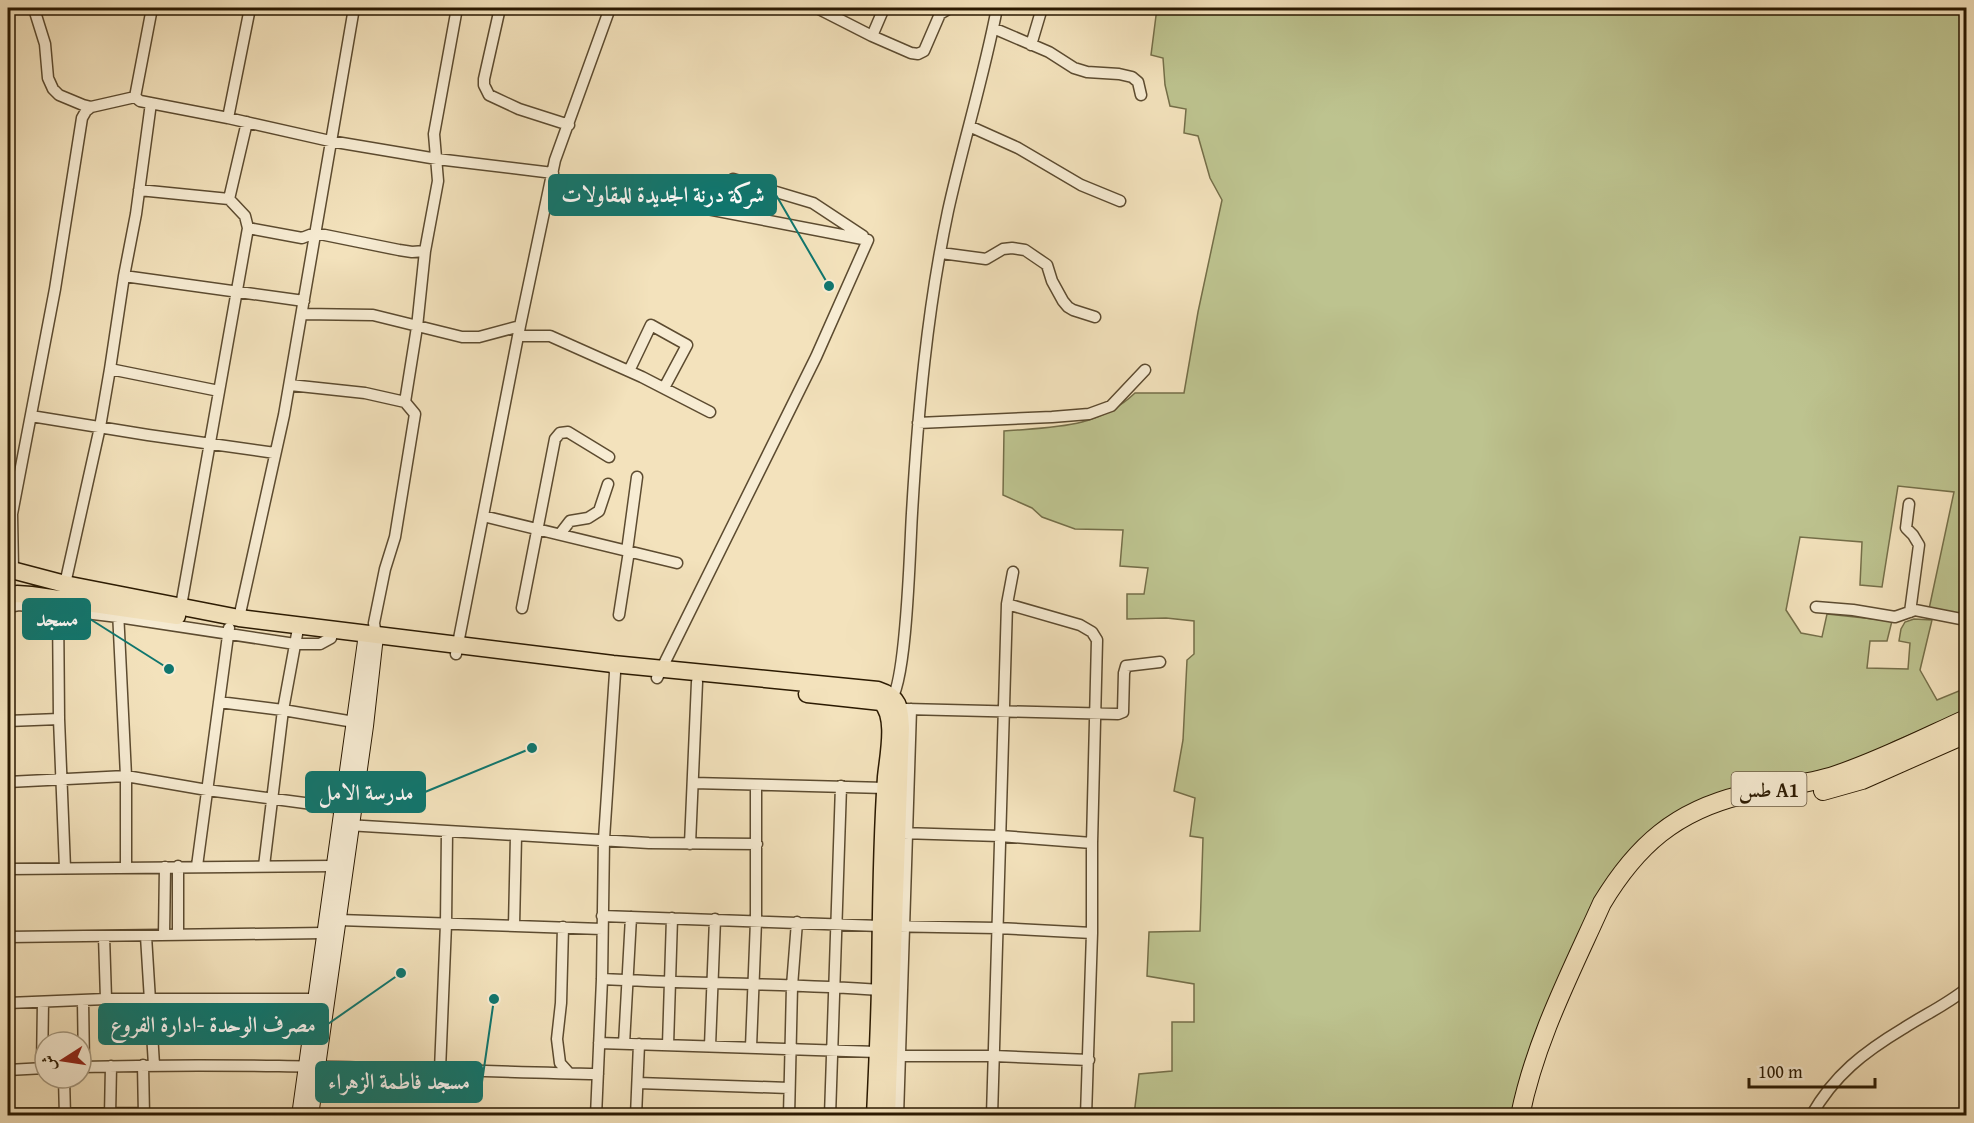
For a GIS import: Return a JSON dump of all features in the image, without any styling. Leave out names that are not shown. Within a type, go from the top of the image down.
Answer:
[{"type":"highway","name":"طس A1","points":[[1520,1116],[1533,1062],[1602,903],[1610,889],[1649,842],[1691,812],[1714,803],[1834,776],[1966,719]]},
{"type":"highway","name":"طس A1","points":[[1531,1116],[1551,1046],[1613,909],[1629,883],[1655,850],[1671,838],[1716,814],[1862,780],[1966,734]]},
{"type":"main road","points":[[9,574],[60,597],[118,612],[232,625],[372,636],[457,650],[614,669],[878,690],[888,693],[896,706],[902,833],[893,926],[887,1116]]},
{"type":"main road","points":[[8,596],[17,594],[181,606],[232,625],[296,639],[372,636]]},
{"type":"main road","points":[[312,1116],[311,1066],[315,999],[333,866],[345,825],[342,808],[354,722],[372,636]]},
{"type":"main road","points":[[299,1116],[339,920],[345,825],[372,636]]},
{"type":"main road","points":[[659,673],[697,682],[881,702],[896,706]]},
{"type":"main road","points":[[875,1116],[880,990],[893,926],[885,788],[890,725],[896,706]]},
{"type":"street","points":[[135,97],[152,8]]},
{"type":"street","points":[[228,118],[250,8]]},
{"type":"street","points":[[197,866],[232,625],[270,486],[290,385],[354,8]]},
{"type":"street","points":[[405,402],[417,327],[425,251],[438,180],[434,134],[457,8]]},
{"type":"street","points":[[500,8],[484,79],[486,91],[489,95],[519,109],[569,125]]},
{"type":"street","points":[[457,650],[555,160],[610,8]]},
{"type":"street","points":[[817,8],[872,36],[918,54],[924,51],[940,14],[950,8]]},
{"type":"street","points":[[872,36],[884,8]]},
{"type":"street","points":[[997,8],[948,211],[928,323],[918,423],[907,605],[896,706],[1118,714],[1123,712],[1126,666],[1160,662]]},
{"type":"street","points":[[1031,45],[1042,8]]},
{"type":"street","points":[[35,12],[44,37],[48,78],[53,89],[59,95],[91,107]]},
{"type":"street","points":[[993,28],[1049,52],[1074,68],[1087,72],[1132,77],[1138,82],[1141,95]]},
{"type":"street","points":[[135,97],[140,101],[330,141],[437,159],[553,173]]},
{"type":"street","points":[[9,574],[12,514],[59,262],[82,118],[91,107],[135,97]]},
{"type":"street","points":[[64,868],[59,719],[60,597],[100,427],[151,103]]},
{"type":"street","points":[[229,199],[248,122]]},
{"type":"street","points":[[969,126],[1018,148],[1081,185],[1120,201]]},
{"type":"street","points":[[733,179],[813,204],[868,240]]},
{"type":"street","points":[[139,190],[229,199],[245,216],[248,228],[181,606]]},
{"type":"street","points":[[671,202],[868,240]]},
{"type":"street","points":[[248,228],[302,238],[315,233],[399,250],[425,251]]},
{"type":"street","points":[[659,673],[816,357],[868,240]]},
{"type":"street","points":[[941,253],[986,259],[1003,249],[1024,250],[1047,265],[1052,281],[1068,307],[1095,317]]},
{"type":"street","points":[[124,276],[304,301]]},
{"type":"street","points":[[302,314],[373,315],[396,319],[445,334],[471,337],[519,331],[550,336],[629,371],[710,412]]},
{"type":"street","points":[[629,371],[651,325],[687,345],[664,388]]},
{"type":"street","points":[[110,369],[219,391]]},
{"type":"street","points":[[918,423],[1089,414],[1111,406],[1144,370]]},
{"type":"street","points":[[290,385],[365,393],[405,402],[415,414],[395,537],[385,569],[372,636]]},
{"type":"street","points":[[31,416],[276,453]]},
{"type":"street","points":[[522,608],[555,439],[560,433],[568,432],[609,457]]},
{"type":"street","points":[[619,615],[637,477]]},
{"type":"street","points":[[560,534],[570,521],[588,518],[599,511],[608,484]]},
{"type":"street","points":[[1910,504],[1906,528],[1919,545],[1910,612]]},
{"type":"street","points":[[483,516],[677,563]]},
{"type":"street","points":[[992,1116],[1007,604],[1013,572]]},
{"type":"street","points":[[8,607],[60,597]]},
{"type":"street","points":[[1007,604],[1080,625],[1092,632],[1096,640],[1092,933],[1086,1116]]},
{"type":"street","points":[[1816,607],[1895,617],[1915,610],[1966,620]]},
{"type":"street","points":[[118,612],[126,776],[126,867]]},
{"type":"street","points":[[264,866],[283,710],[296,639]]},
{"type":"street","points":[[596,1116],[602,979],[604,839],[614,669]]},
{"type":"street","points":[[690,844],[697,682]]},
{"type":"street","points":[[219,702],[354,722]]},
{"type":"street","points":[[8,721],[59,719]]},
{"type":"street","points":[[8,782],[126,776],[272,800],[342,808]]},
{"type":"street","points":[[693,783],[885,788]]},
{"type":"street","points":[[751,1047],[756,921],[756,785]]},
{"type":"street","points":[[830,1116],[841,786]]},
{"type":"street","points":[[345,825],[516,836],[690,844],[757,844]]},
{"type":"street","points":[[440,1071],[447,832]]},
{"type":"street","points":[[902,833],[1000,836],[1092,843]]},
{"type":"street","points":[[514,926],[516,836]]},
{"type":"street","points":[[178,866],[178,935]]},
{"type":"street","points":[[8,869],[333,866]]},
{"type":"street","points":[[164,935],[165,867]]},
{"type":"street","points":[[602,916],[1092,933]]},
{"type":"street","points":[[624,1044],[631,917]]},
{"type":"street","points":[[668,1045],[672,918]]},
{"type":"street","points":[[710,1046],[716,919]]},
{"type":"street","points":[[339,920],[602,929]]},
{"type":"street","points":[[789,1116],[792,986],[797,922]]},
{"type":"street","points":[[893,926],[900,1056],[898,1116]]},
{"type":"street","points":[[563,927],[561,1003],[557,1038],[560,1064],[569,1073]]},
{"type":"street","points":[[8,937],[324,933]]},
{"type":"street","points":[[104,936],[106,999]]},
{"type":"street","points":[[8,1114],[144,1114],[150,1000],[146,936]]},
{"type":"street","points":[[602,979],[880,990]]},
{"type":"street","points":[[1811,1116],[1830,1085],[1847,1067],[1903,1028],[1948,1004],[1966,989]]},
{"type":"street","points":[[8,1003],[106,999],[315,999]]},
{"type":"street","points":[[83,1001],[83,1030]]},
{"type":"street","points":[[43,1002],[43,1030]]},
{"type":"street","points":[[599,1043],[877,1052]]},
{"type":"street","points":[[636,1116],[639,1044]]},
{"type":"street","points":[[900,1056],[994,1056],[1089,1060]]},
{"type":"street","points":[[110,1114],[111,1066]]},
{"type":"street","points":[[93,1067],[311,1066],[598,1074]]},
{"type":"street","points":[[8,1070],[33,1069]]},
{"type":"street","points":[[638,1083],[789,1088]]},
{"type":"street","points":[[64,1090],[65,1114]]},
{"type":"green space","points":[[1157,8],[1966,8],[1966,617],[1929,609],[1954,492],[1898,486],[1882,587],[1860,585],[1862,542],[1800,537],[1786,610],[1801,633],[1822,637],[1827,614],[1892,621],[1887,641],[1870,641],[1867,668],[1908,669],[1910,643],[1899,641],[1901,629],[1905,622],[1914,619],[1932,620],[1920,670],[1937,700],[1966,688],[1966,711],[1893,742],[1855,764],[1753,790],[1620,862],[1517,1115],[1134,1115],[1139,1074],[1172,1071],[1172,1022],[1194,1022],[1194,984],[1147,976],[1149,932],[1200,931],[1203,838],[1190,836],[1195,798],[1174,791],[1183,740],[1187,660],[1194,654],[1194,621],[1166,618],[1127,619],[1127,594],[1144,594],[1148,568],[1120,566],[1123,530],[1075,529],[1042,517],[1032,508],[1003,495],[1004,431],[1057,427],[1090,420],[1120,405],[1135,393],[1184,393],[1198,312],[1222,200],[1210,178],[1198,136],[1184,133],[1186,109],[1170,106],[1165,85],[1163,58],[1151,55]]},
{"type":"place","name":"شركة درنة الجديدة للمقاولات","points":[[829,286]]},
{"type":"place","name":"مسجد","points":[[169,669]]},
{"type":"place","name":"مدرسة الامل","points":[[532,748]]},
{"type":"place","name":"مصرف الوحدة -ادارة الفروع","points":[[401,973]]},
{"type":"place","name":"مسجد فاطمة الزهراء","points":[[494,999]]}]
